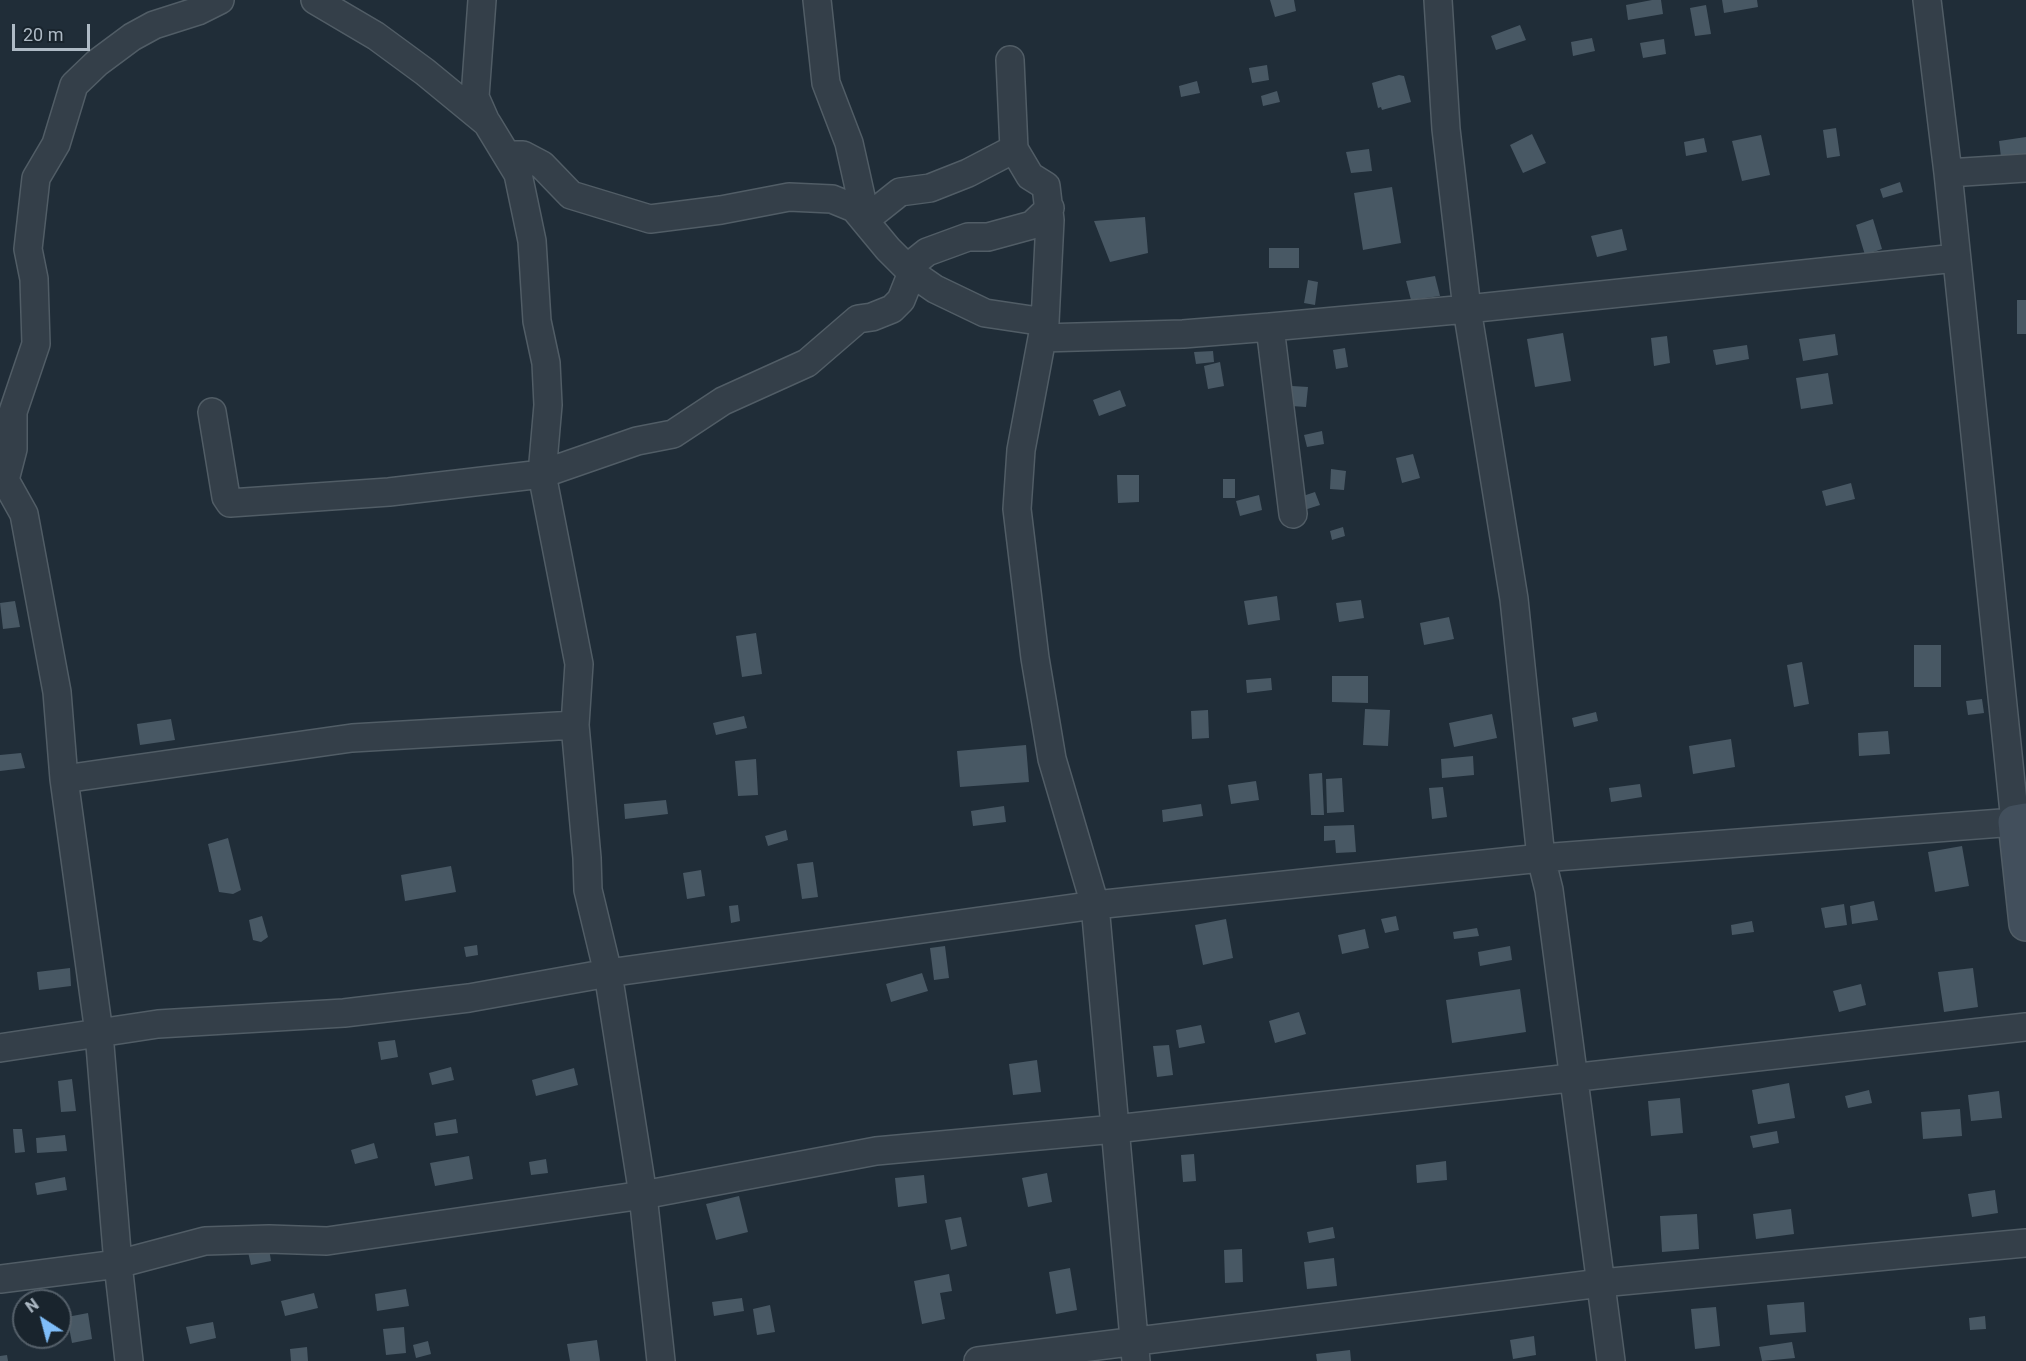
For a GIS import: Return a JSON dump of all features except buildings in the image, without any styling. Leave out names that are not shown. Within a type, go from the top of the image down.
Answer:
[{"type":"street","points":[[129,1361],[118,1264],[99,1034],[64,779],[57,692],[24,514],[2,479],[13,449],[13,412],[36,344],[34,279],[28,249],[36,178],[56,144],[74,85],[97,63],[132,37],[154,25],[198,11],[220,0]]},
{"type":"street","points":[[315,0],[376,36],[425,72],[487,123]]},
{"type":"street","points":[[482,0],[475,97],[487,123],[518,174],[532,241],[537,321],[546,363],[548,405],[542,474],[579,664],[575,725],[588,858],[588,890],[608,973],[643,1195],[661,1361]]},
{"type":"street","points":[[817,0],[826,83],[849,143],[866,219]]},
{"type":"street","points":[[1438,0],[1446,129],[1467,309],[1514,599],[1541,858],[1549,890],[1611,1361]]},
{"type":"street","points":[[1927,0],[2020,821],[2026,924]]},
{"type":"street","points":[[1010,60],[1014,149],[1030,176],[1046,186],[1043,330],[1021,450],[1017,509],[1035,658],[1052,759],[1095,904],[1135,1352]]},
{"type":"street","points":[[866,219],[900,192],[941,184],[1014,149]]},
{"type":"street","points":[[508,155],[523,155],[542,165],[571,195],[650,219],[722,210],[789,197],[832,199],[854,207],[888,249],[912,273],[935,289],[985,313],[1043,330],[1184,334],[1467,309],[1956,258]]},
{"type":"street","points":[[1948,173],[2026,168]]},
{"type":"street","points":[[212,412],[226,497],[230,503],[389,492],[542,474],[637,441],[673,434],[723,401],[807,363],[854,322],[881,314],[897,305],[917,260],[927,252],[968,237],[988,237],[1044,220]]},
{"type":"street","points":[[1270,327],[1293,514]]},
{"type":"street","points":[[64,779],[352,738],[575,725]]},
{"type":"street","points":[[0,1048],[158,1024],[344,1013],[469,998],[608,973],[1095,904],[1541,858],[2020,821]]},
{"type":"street","points":[[0,1279],[118,1264],[205,1241],[269,1239],[327,1242],[643,1195],[876,1151],[1115,1129],[2026,1027]]},
{"type":"street","points":[[978,1361],[1135,1352],[1600,1283],[2026,1243]]}]
